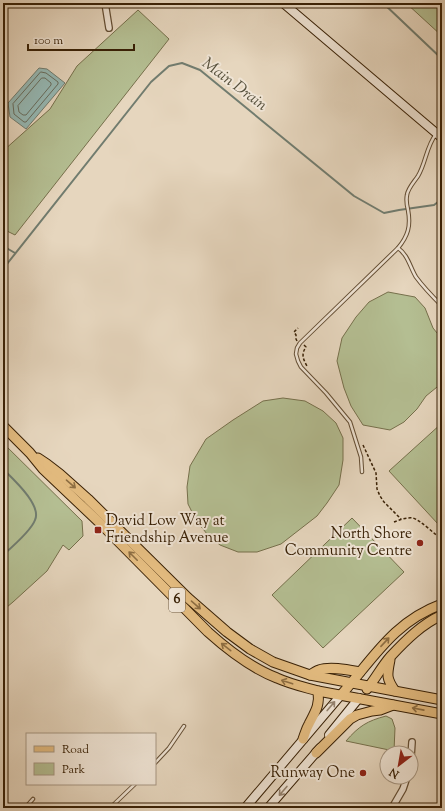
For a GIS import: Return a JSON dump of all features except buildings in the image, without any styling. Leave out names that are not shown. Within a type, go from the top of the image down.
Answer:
[{"type":"main road","name":"6","points":[[3,426],[30,453],[47,464],[85,502],[232,637],[273,662],[310,675]]},
{"type":"main road","name":"6","points":[[85,502],[208,632],[231,651],[258,669],[276,678],[318,691],[359,698]]},
{"type":"main road","points":[[341,695],[378,649],[389,638],[417,616],[442,604]]},
{"type":"main road","points":[[442,615],[414,634],[391,657],[359,698],[442,714]]},
{"type":"main road","points":[[391,657],[387,674],[395,691]]},
{"type":"main road","points":[[310,675],[319,670],[331,669],[360,672]]},
{"type":"main road","points":[[310,675],[442,700]]},
{"type":"main road","points":[[303,739],[319,704],[318,691]]},
{"type":"main road","points":[[316,753],[350,719],[357,715],[394,705]]},
{"type":"street","points":[[105,3],[109,28]]},
{"type":"street","points":[[283,3],[439,136]]},
{"type":"street","points":[[245,808],[341,695]]},
{"type":"street","points":[[268,808],[316,753],[359,698]]},
{"type":"street","points":[[392,808],[405,785]]},
{"type":"lane","points":[[362,472],[361,457],[350,422],[326,393],[301,367],[296,354],[297,348],[300,342],[403,242],[408,231],[410,221],[406,200],[407,194],[424,164],[430,143],[439,136]]},
{"type":"lane","points":[[398,248],[404,252],[419,281],[442,306]]},
{"type":"lane","points":[[156,762],[169,748],[184,726]]},
{"type":"lane","points":[[110,808],[134,785]]},
{"type":"lane","points":[[25,808],[33,799]]},
{"type":"path","points":[[3,66],[5,74],[3,80]]},
{"type":"path","points":[[297,340],[294,332],[298,328]]},
{"type":"path","points":[[394,522],[401,519],[412,518],[442,540]]},
{"type":"green space","points":[[406,3],[442,3],[442,36]]},
{"type":"green space","points":[[138,10],[169,39],[15,235],[3,229],[3,151],[50,109],[77,66]]},
{"type":"green space","points":[[388,292],[415,297],[425,308],[433,328],[442,339],[442,383],[426,396],[417,409],[404,422],[390,430],[363,425],[351,406],[344,388],[337,361],[342,338],[356,317],[369,302]]},
{"type":"green space","points":[[283,398],[305,401],[323,411],[336,423],[343,438],[343,460],[339,485],[317,516],[281,544],[257,552],[238,552],[220,545],[207,534],[196,520],[188,504],[187,487],[190,466],[206,439],[263,401]]},
{"type":"green space","points":[[442,423],[442,521],[438,524],[389,471]]},
{"type":"green space","points":[[3,443],[82,521],[83,536],[69,550],[63,545],[47,571],[13,602],[7,607],[3,608]]},
{"type":"green space","points":[[352,518],[404,572],[323,648],[272,595]]},
{"type":"green space","points":[[386,716],[392,719],[395,728],[394,745],[379,745],[379,748],[346,741],[355,731],[374,720]]},
{"type":"water","points":[[39,68],[47,69],[65,83],[26,129],[10,117],[8,103]]},
{"type":"waterway","points":[[383,3],[442,59]]},
{"type":"waterway","name":"Main Drain","points":[[3,269],[151,82],[169,66],[182,63],[200,70],[354,196],[384,213],[434,205],[442,199]]},
{"type":"waterway","points":[[3,246],[15,253]]},
{"type":"waterway","points":[[3,469],[31,500],[36,514],[35,520],[30,529],[3,555]]},
{"type":"place","name":"David Low Way at Friendship Avenue","points":[[98,530]]},
{"type":"place","name":"North Shore Community Centre","points":[[420,543]]},
{"type":"place","name":"Runway One","points":[[363,773]]}]
